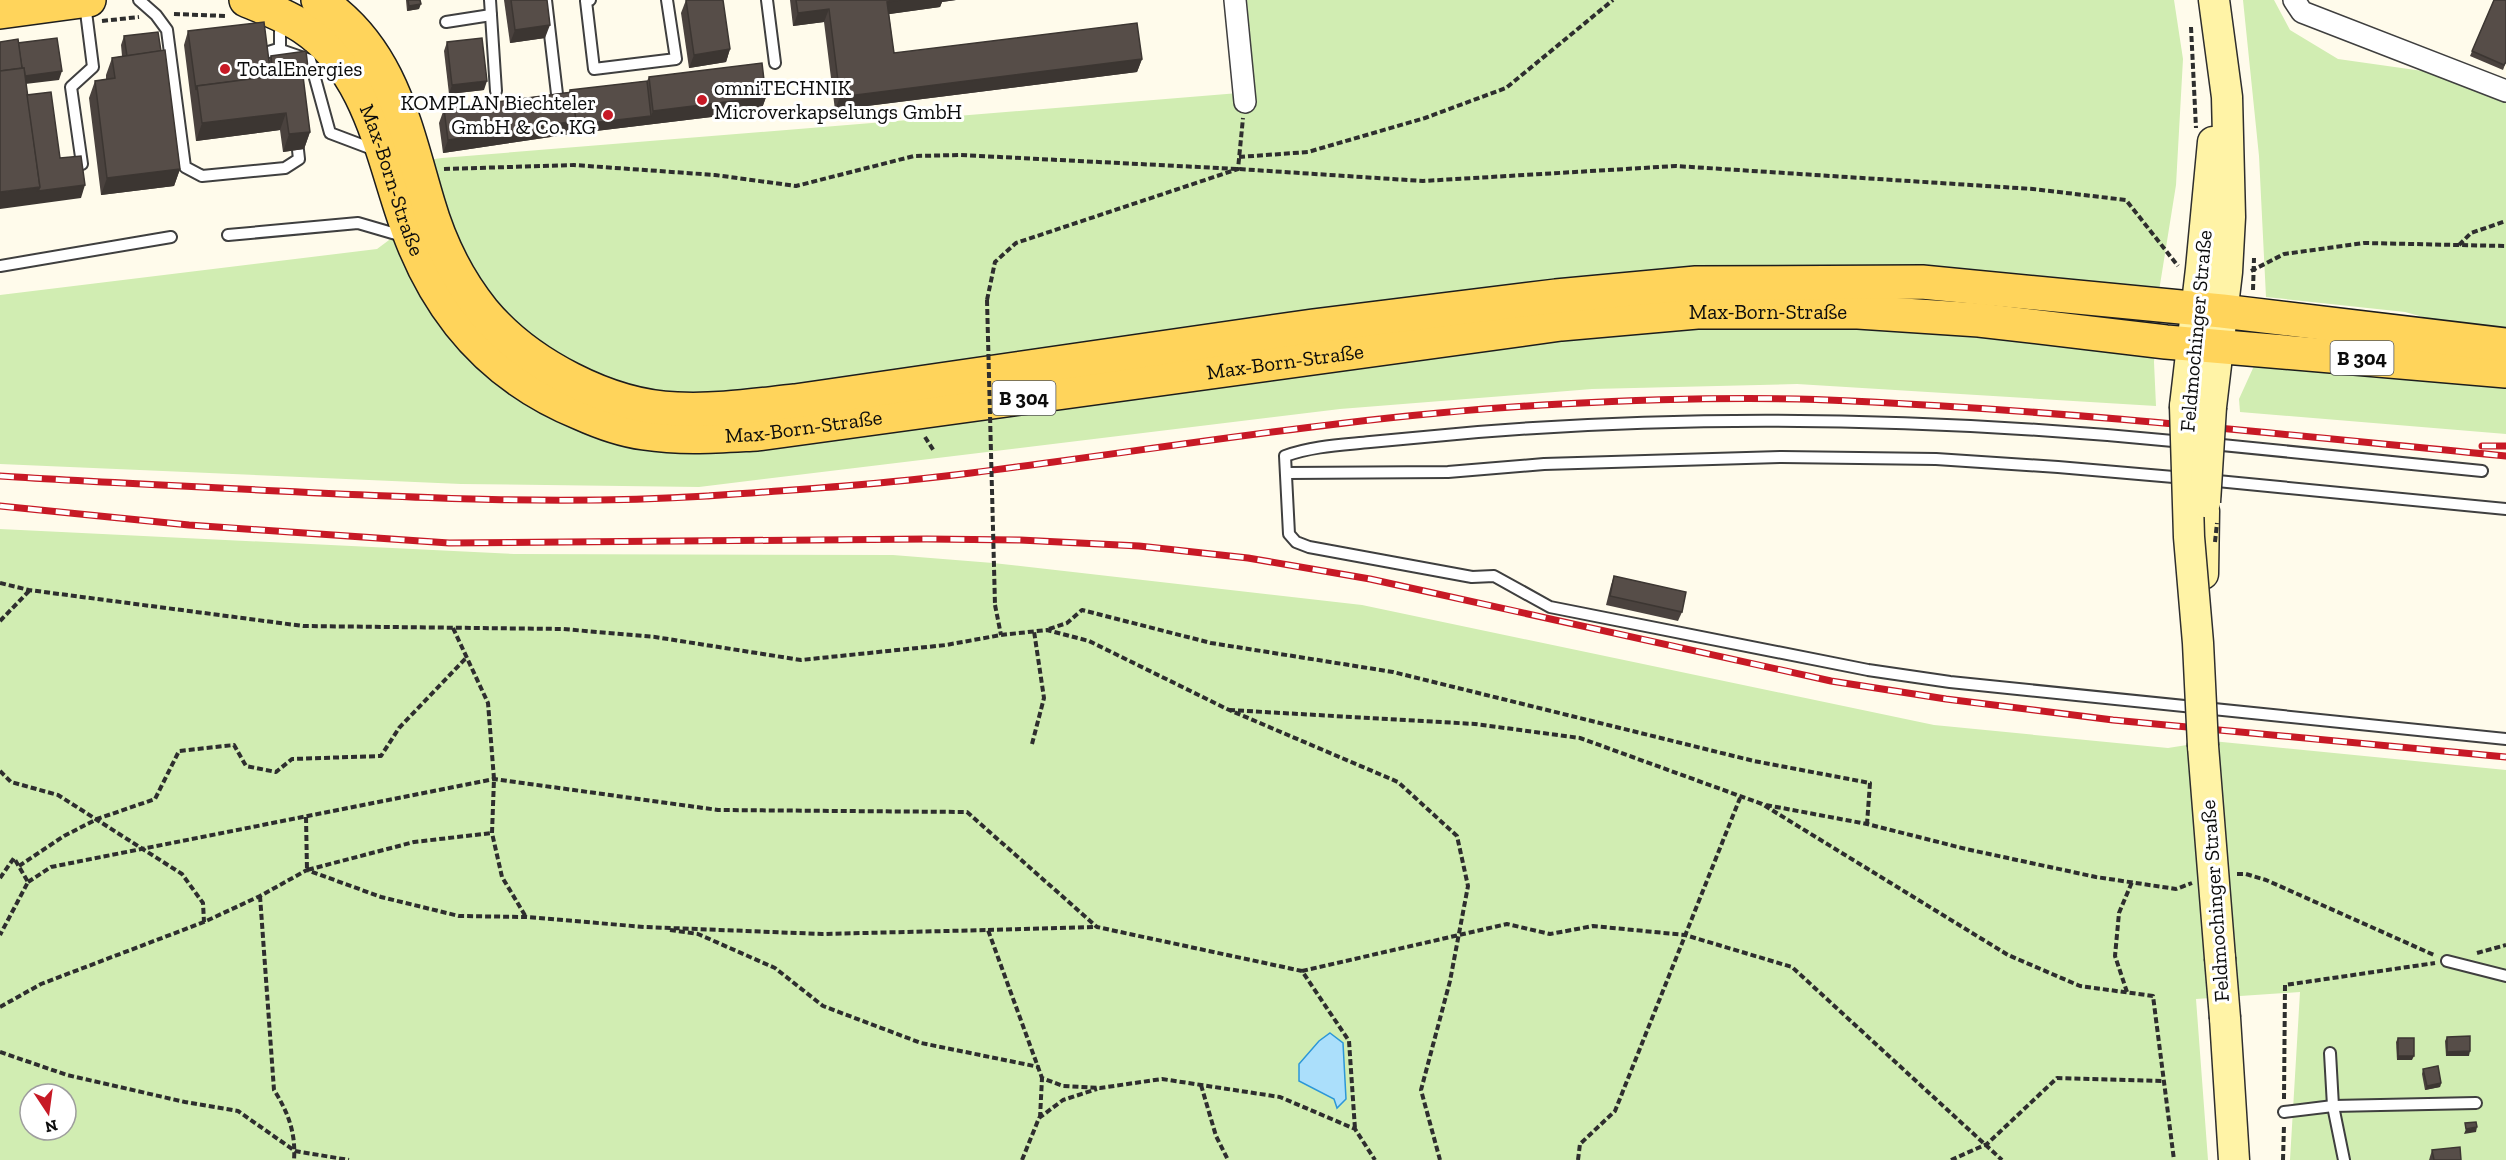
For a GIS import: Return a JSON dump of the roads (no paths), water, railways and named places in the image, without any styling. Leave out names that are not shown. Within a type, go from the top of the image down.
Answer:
[{"type":"main road","name":"Max-Born-Straße","points":[[318,0],[350,27],[382,68],[401,111],[429,206],[444,246],[459,276],[484,312],[522,347],[574,382],[617,399],[676,409],[728,408],[795,401],[1313,326],[1556,296],[1696,283],[1922,282],[2208,310],[2506,345]]},
{"type":"main road","name":"Feldmochinger Straße","points":[[2214,0],[2221,55],[2214,271],[2198,407],[2189,537],[2234,1160]]},
{"type":"main road","name":"B 304","points":[[248,1],[292,9]]},
{"type":"main road","points":[[0,12],[87,8]]},
{"type":"main road","name":"Max-Born-Straße","points":[[292,9],[303,27],[334,52],[351,75],[369,113],[412,239],[433,285],[473,342],[519,382],[559,405],[606,424],[643,433],[695,438],[769,432],[1561,324],[1697,312],[1880,313],[1980,320],[2204,345],[2506,371]]},
{"type":"street","points":[[1235,0],[1245,102]]},
{"type":"street","points":[[2294,0],[2302,12],[2506,91]]},
{"type":"lane","points":[[139,0],[156,15],[167,30],[185,167],[202,176],[285,168],[299,159],[298,150]]},
{"type":"lane","points":[[490,0],[496,91]]},
{"type":"lane","points":[[546,0],[558,94]]},
{"type":"lane","points":[[590,0],[586,1],[594,69],[676,59],[668,0]]},
{"type":"lane","points":[[767,0],[775,63]]},
{"type":"lane","points":[[82,164],[71,87],[93,67],[87,8]]},
{"type":"lane","points":[[280,54],[280,32],[292,9]]},
{"type":"lane","points":[[446,22],[490,15]]},
{"type":"lane","points":[[262,54],[280,54],[310,60],[330,134],[376,150],[385,157]]},
{"type":"lane","points":[[172,66],[186,64]]},
{"type":"lane","points":[[228,235],[358,224],[412,239]]},
{"type":"lane","points":[[0,267],[171,237]]},
{"type":"lane","points":[[2482,471],[2053,430],[1930,423],[1777,420],[1539,427],[1306,449],[1286,456],[1289,534],[1296,542],[1368,559],[1472,578],[1494,576],[1550,606],[1868,670],[1950,682],[2506,739]]},
{"type":"lane","points":[[1287,473],[1448,472],[1544,464],[1735,458],[1936,459],[2134,473],[2506,509]]},
{"type":"lane","points":[[2448,961],[2506,976]]},
{"type":"lane","points":[[2330,1053],[2333,1106],[2344,1160]]},
{"type":"lane","points":[[2284,1112],[2333,1106],[2476,1103]]},
{"type":"water","points":[[1330,1033],[1343,1043],[1346,1099],[1337,1108],[1334,1099],[1299,1081],[1299,1064],[1319,1041]]},
{"type":"railway","points":[[0,476],[438,498],[653,499],[872,484],[938,477],[1413,415],[1561,404],[1742,398],[1815,399],[2015,411],[2179,424],[2506,456]]},
{"type":"railway","points":[[2482,446],[2506,446]]},
{"type":"railway","points":[[0,506],[189,525],[449,543],[927,539],[1020,540],[1139,546],[1248,558],[1370,579],[1831,681],[1946,699],[2113,720],[2506,757]]},
{"type":"place","name":"TotalEnergies","points":[[225,69]]},
{"type":"place","name":"omniTECHNIK Microverkapselungs GmbH","points":[[702,100]]},
{"type":"place","name":"KOMPLAN Biechteler GmbH & Co. KG","points":[[608,115]]}]
